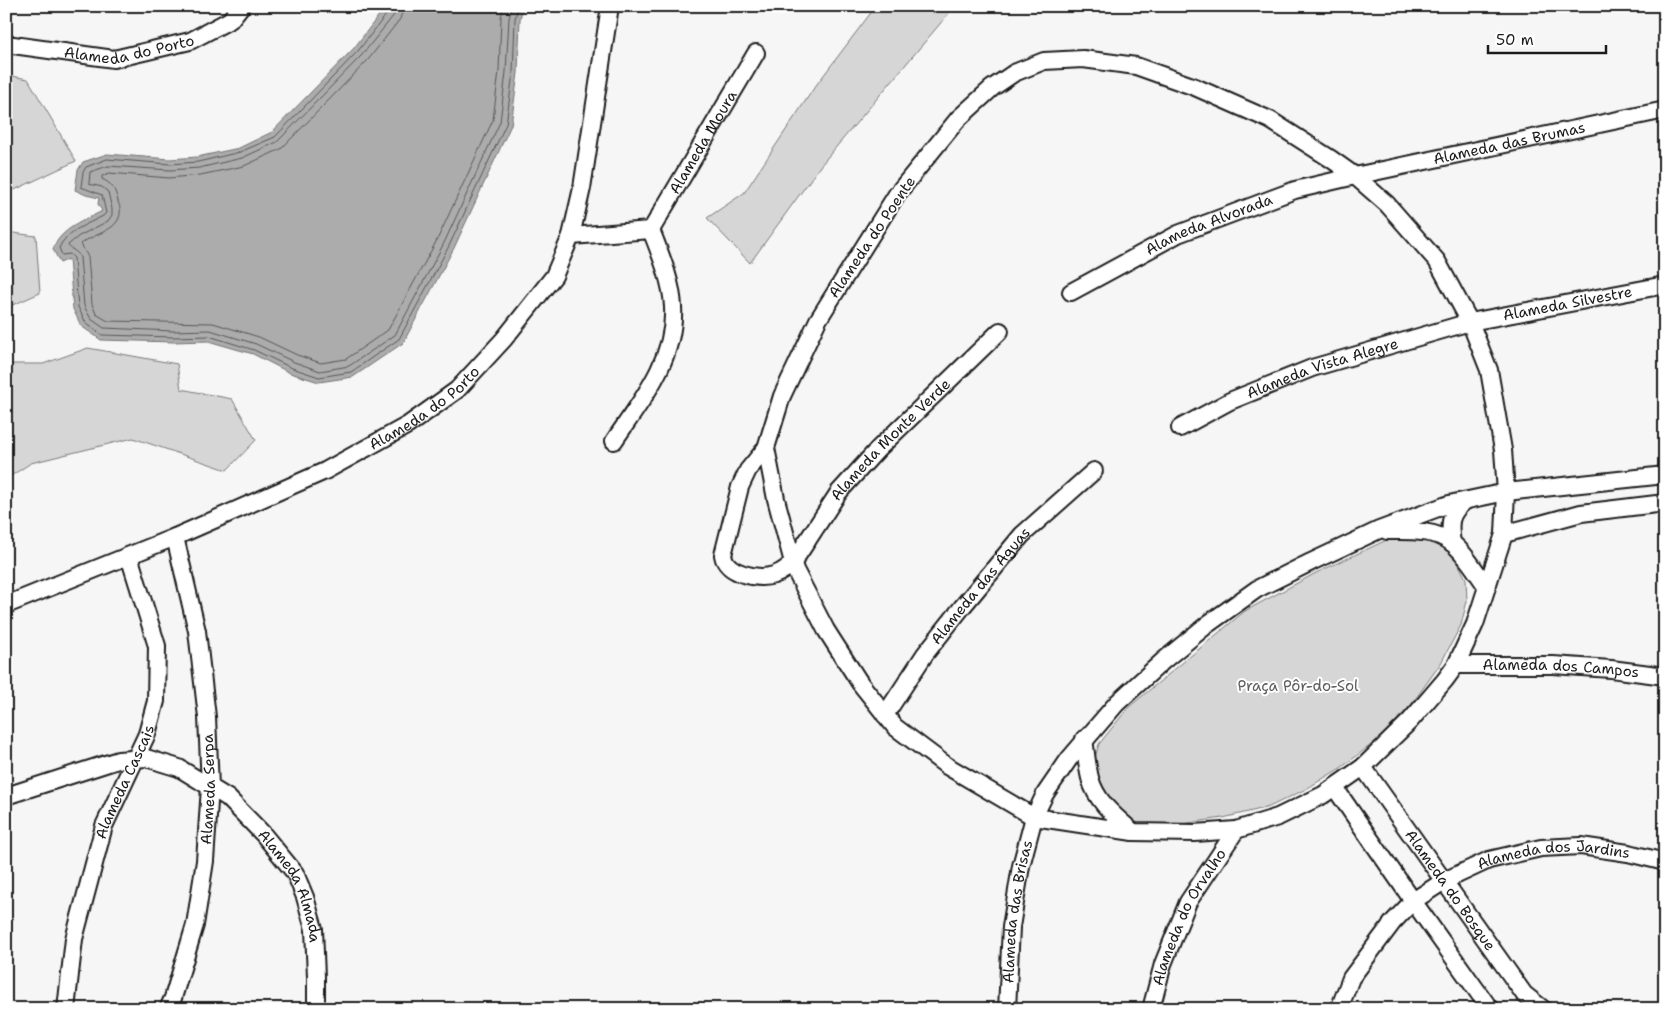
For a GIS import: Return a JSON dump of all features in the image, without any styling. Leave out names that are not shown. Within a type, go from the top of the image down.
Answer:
[{"type":"street","name":"Alameda do Porto","points":[[6,44],[114,59],[190,41],[230,20],[241,6]]},
{"type":"street","name":"Alameda do Porto","points":[[6,605],[175,537],[325,471],[408,426],[457,390],[504,339],[554,276],[571,236],[582,188],[610,6]]},
{"type":"street","name":"Alameda Moura","points":[[651,230],[756,53]]},
{"type":"street","name":"Alameda do Poente","points":[[1083,59],[1136,66],[1195,87],[1270,120],[1332,159],[1387,204],[1437,260],[1470,322],[1489,370],[1503,450],[1506,492],[1504,534],[1476,624],[1456,665],[1446,680],[1410,721],[1364,767],[1323,795],[1278,816],[1236,830],[1195,833],[1133,832],[1034,817],[947,766],[895,727],[860,684],[826,630],[795,570],[776,499],[766,448],[782,396],[818,320],[892,202],[958,119],[992,88],[1014,73],[1044,61],[1083,59]]},
{"type":"street","name":"Alameda das Brumas","points":[[1355,176],[1665,110]]},
{"type":"street","name":"Alameda Alvorada","points":[[1071,292],[1178,234],[1295,190],[1355,176]]},
{"type":"street","points":[[571,236],[651,230],[666,269],[673,307],[671,332],[662,366],[614,441]]},
{"type":"street","name":"Alameda Silvestre","points":[[1470,322],[1665,285]]},
{"type":"street","name":"Alameda Vista Alegre","points":[[1180,428],[1230,401],[1312,368],[1470,322]]},
{"type":"street","name":"Alameda Monte Verde","points":[[794,561],[838,492],[878,449],[1000,330]]},
{"type":"street","points":[[766,448],[748,470],[740,487],[724,550],[724,560],[734,571],[763,576],[771,576],[786,570],[794,561]]},
{"type":"street","name":"Alameda das Águas","points":[[885,715],[925,654],[1022,535],[1094,471]]},
{"type":"street","points":[[1034,817],[1045,794],[1069,759],[1084,739],[1117,703],[1208,624],[1257,589],[1379,530],[1450,504],[1506,492],[1665,475]]},
{"type":"street","points":[[1452,543],[1450,528],[1452,517],[1455,509],[1465,501]]},
{"type":"street","points":[[1504,534],[1581,513],[1665,503]]},
{"type":"street","points":[[1379,530],[1411,531],[1436,535],[1452,543],[1468,560],[1487,587]]},
{"type":"street","name":"Alameda Serpa","points":[[168,1009],[195,925],[205,861],[210,788],[207,717],[197,631],[175,537]]},
{"type":"street","name":"Alameda Cascais","points":[[66,1009],[74,940],[101,834],[147,734],[156,701],[157,646],[129,556]]},
{"type":"street","name":"Alameda dos Campos","points":[[1456,665],[1553,665],[1611,669],[1665,676]]},
{"type":"street","points":[[1084,739],[1090,778],[1096,794],[1109,811],[1133,832]]},
{"type":"street","name":"Alameda Almada","points":[[6,796],[118,760],[146,758],[179,768],[228,798],[263,834],[295,873],[305,897],[314,929],[316,1009]]},
{"type":"street","name":"Alameda do Bosque","points":[[1364,767],[1524,994],[1543,1009]]},
{"type":"street","points":[[1335,788],[1412,901],[1490,1009]]},
{"type":"street","name":"Alameda das Brisas","points":[[1007,1009],[1011,927],[1021,866],[1034,817]]},
{"type":"street","name":"Alameda do Orvalho","points":[[1151,1009],[1163,964],[1188,902],[1236,830]]},
{"type":"street","name":"Alameda dos Jardins","points":[[1338,1009],[1350,978],[1393,922],[1412,901],[1444,881],[1489,860],[1541,848],[1581,846],[1628,853],[1665,862]]},
{"type":"green space","points":[[876,6],[955,6],[821,165],[750,263],[707,218],[744,193],[814,88]]},
{"type":"green space","points":[[6,75],[28,79],[76,161],[6,194]]},
{"type":"green space","points":[[6,232],[36,236],[40,293],[6,308]]},
{"type":"green space","points":[[88,348],[177,364],[181,389],[232,399],[256,440],[227,470],[133,438],[31,463],[6,479],[6,364],[43,364]]},
{"type":"green space","name":"Praça Pôr-do-Sol","points":[[1391,538],[1415,538],[1440,545],[1456,559],[1466,579],[1467,601],[1461,625],[1441,663],[1411,705],[1380,738],[1342,767],[1306,789],[1269,807],[1223,818],[1181,824],[1143,825],[1124,821],[1107,806],[1093,764],[1099,744],[1129,707],[1245,611],[1316,573]]},
{"type":"water","points":[[386,6],[523,6],[520,19],[518,73],[511,125],[454,248],[403,343],[353,377],[319,382],[290,373],[253,354],[208,341],[101,340],[81,326],[73,309],[69,259],[60,263],[53,249],[67,230],[102,211],[98,204],[99,198],[75,190],[78,170],[83,162],[107,154],[170,159],[197,157],[239,148],[272,132],[354,48]]}]
